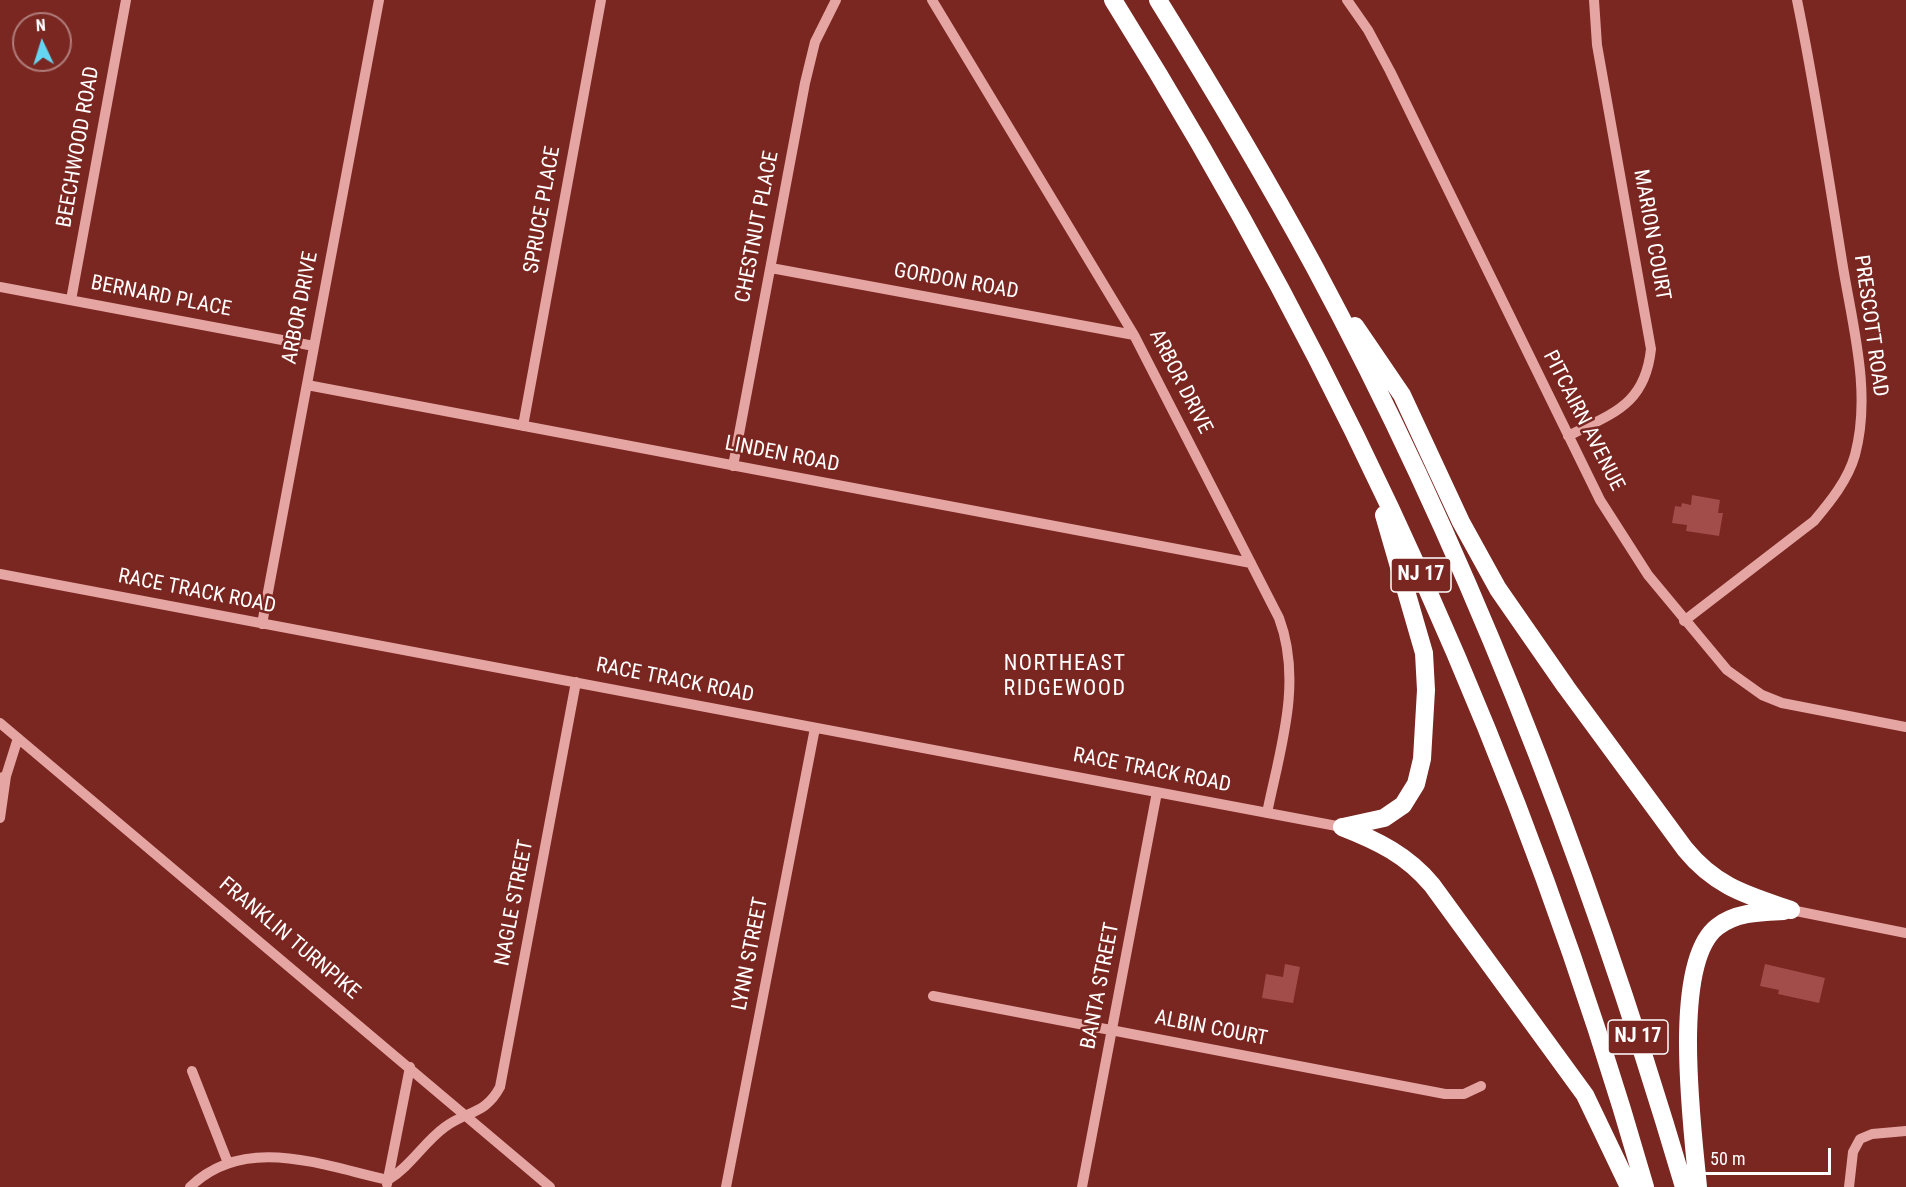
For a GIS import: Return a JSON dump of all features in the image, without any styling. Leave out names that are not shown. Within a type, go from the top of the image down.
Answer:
[{"type":"highway","name":"NJ 17","points":[[1113,0],[1231,197],[1298,320],[1365,453],[1445,629],[1534,849],[1591,1011],[1645,1187]]},
{"type":"highway","name":"NJ 17","points":[[1158,0],[1313,265],[1442,527],[1518,705],[1609,949],[1684,1187]]},
{"type":"highway","points":[[1313,265],[1402,395],[1461,522],[1498,589],[1560,679],[1684,849],[1703,870],[1723,885],[1791,910]]},
{"type":"highway","points":[[1342,827],[1384,818],[1403,805],[1411,795],[1420,772],[1425,711],[1425,671],[1421,636],[1365,453]]},
{"type":"highway","points":[[1342,827],[1388,846],[1411,863],[1432,885],[1586,1095],[1629,1187]]},
{"type":"highway","points":[[1698,1187],[1688,1080],[1692,989],[1698,957],[1710,933],[1728,921],[1751,913],[1791,910]]},
{"type":"street","name":"BEECHWOOD ROAD","points":[[70,300],[126,0]]},
{"type":"street","name":"ARBOR DRIVE","points":[[262,624],[379,0]]},
{"type":"street","name":"SPRUCE PLACE","points":[[523,426],[601,0]]},
{"type":"street","name":"CHESTNUT PLACE","points":[[734,466],[810,64],[823,22],[836,0]]},
{"type":"street","name":"ARBOR DRIVE","points":[[932,0],[1134,335],[1279,618],[1291,667],[1290,696],[1267,813]]},
{"type":"street","name":"PITCAIRN AVENUE","points":[[1347,0],[1368,30],[1390,71],[1599,500],[1648,576],[1727,670],[1762,695],[1782,703],[1906,727]]},
{"type":"street","name":"MARION COURT","points":[[1568,436],[1621,409],[1633,398],[1643,384],[1649,368],[1651,349],[1597,45],[1594,0]]},
{"type":"street","name":"PRESCOTT ROAD","points":[[1684,621],[1814,521],[1846,476],[1858,439],[1862,384],[1813,78],[1797,0]]},
{"type":"street","name":"GORDON ROAD","points":[[771,268],[1134,335]]},
{"type":"street","name":"BERNARD PLACE","points":[[0,287],[314,346]]},
{"type":"street","name":"LINDEN ROAD","points":[[307,385],[1251,563]]},
{"type":"street","name":"RACE TRACK ROAD","points":[[0,574],[1342,827]]},
{"type":"street","name":"NAGLE STREET","points":[[387,1183],[443,1129],[486,1107],[500,1087],[576,682]]},
{"type":"street","name":"FRANKLIN TURNPIKE","points":[[0,723],[468,1115],[550,1187]]},
{"type":"street","name":"LYNN STREET","points":[[726,1187],[815,728]]},
{"type":"street","points":[[0,818],[3,777],[18,738]]},
{"type":"street","name":"BANTA STREET","points":[[1082,1187],[1158,792]]},
{"type":"street","points":[[1791,910],[1906,933]]},
{"type":"street","name":"ALBIN COURT","points":[[933,996],[1445,1094],[1464,1094],[1480,1086]]},
{"type":"street","points":[[190,1187],[205,1174],[228,1163],[252,1156],[278,1157],[387,1183],[410,1067]]},
{"type":"street","points":[[192,1071],[228,1163]]},
{"type":"street","points":[[1849,1187],[1853,1152],[1860,1139],[1872,1134],[1906,1131]]},
{"type":"building","points":[[1692,495],[1720,500],[1718,513],[1723,513],[1719,536],[1686,531],[1687,525],[1672,523],[1675,506],[1681,507],[1682,503],[1691,505]]},
{"type":"building","points":[[1285,964],[1300,967],[1293,1003],[1262,998],[1266,974],[1283,977]]},
{"type":"building","points":[[1765,964],[1825,978],[1819,1003],[1778,994],[1779,990],[1760,986]]},
{"type":"district","name":"NORTHEAST RIDGEWOOD","points":[[1065,676]]}]
